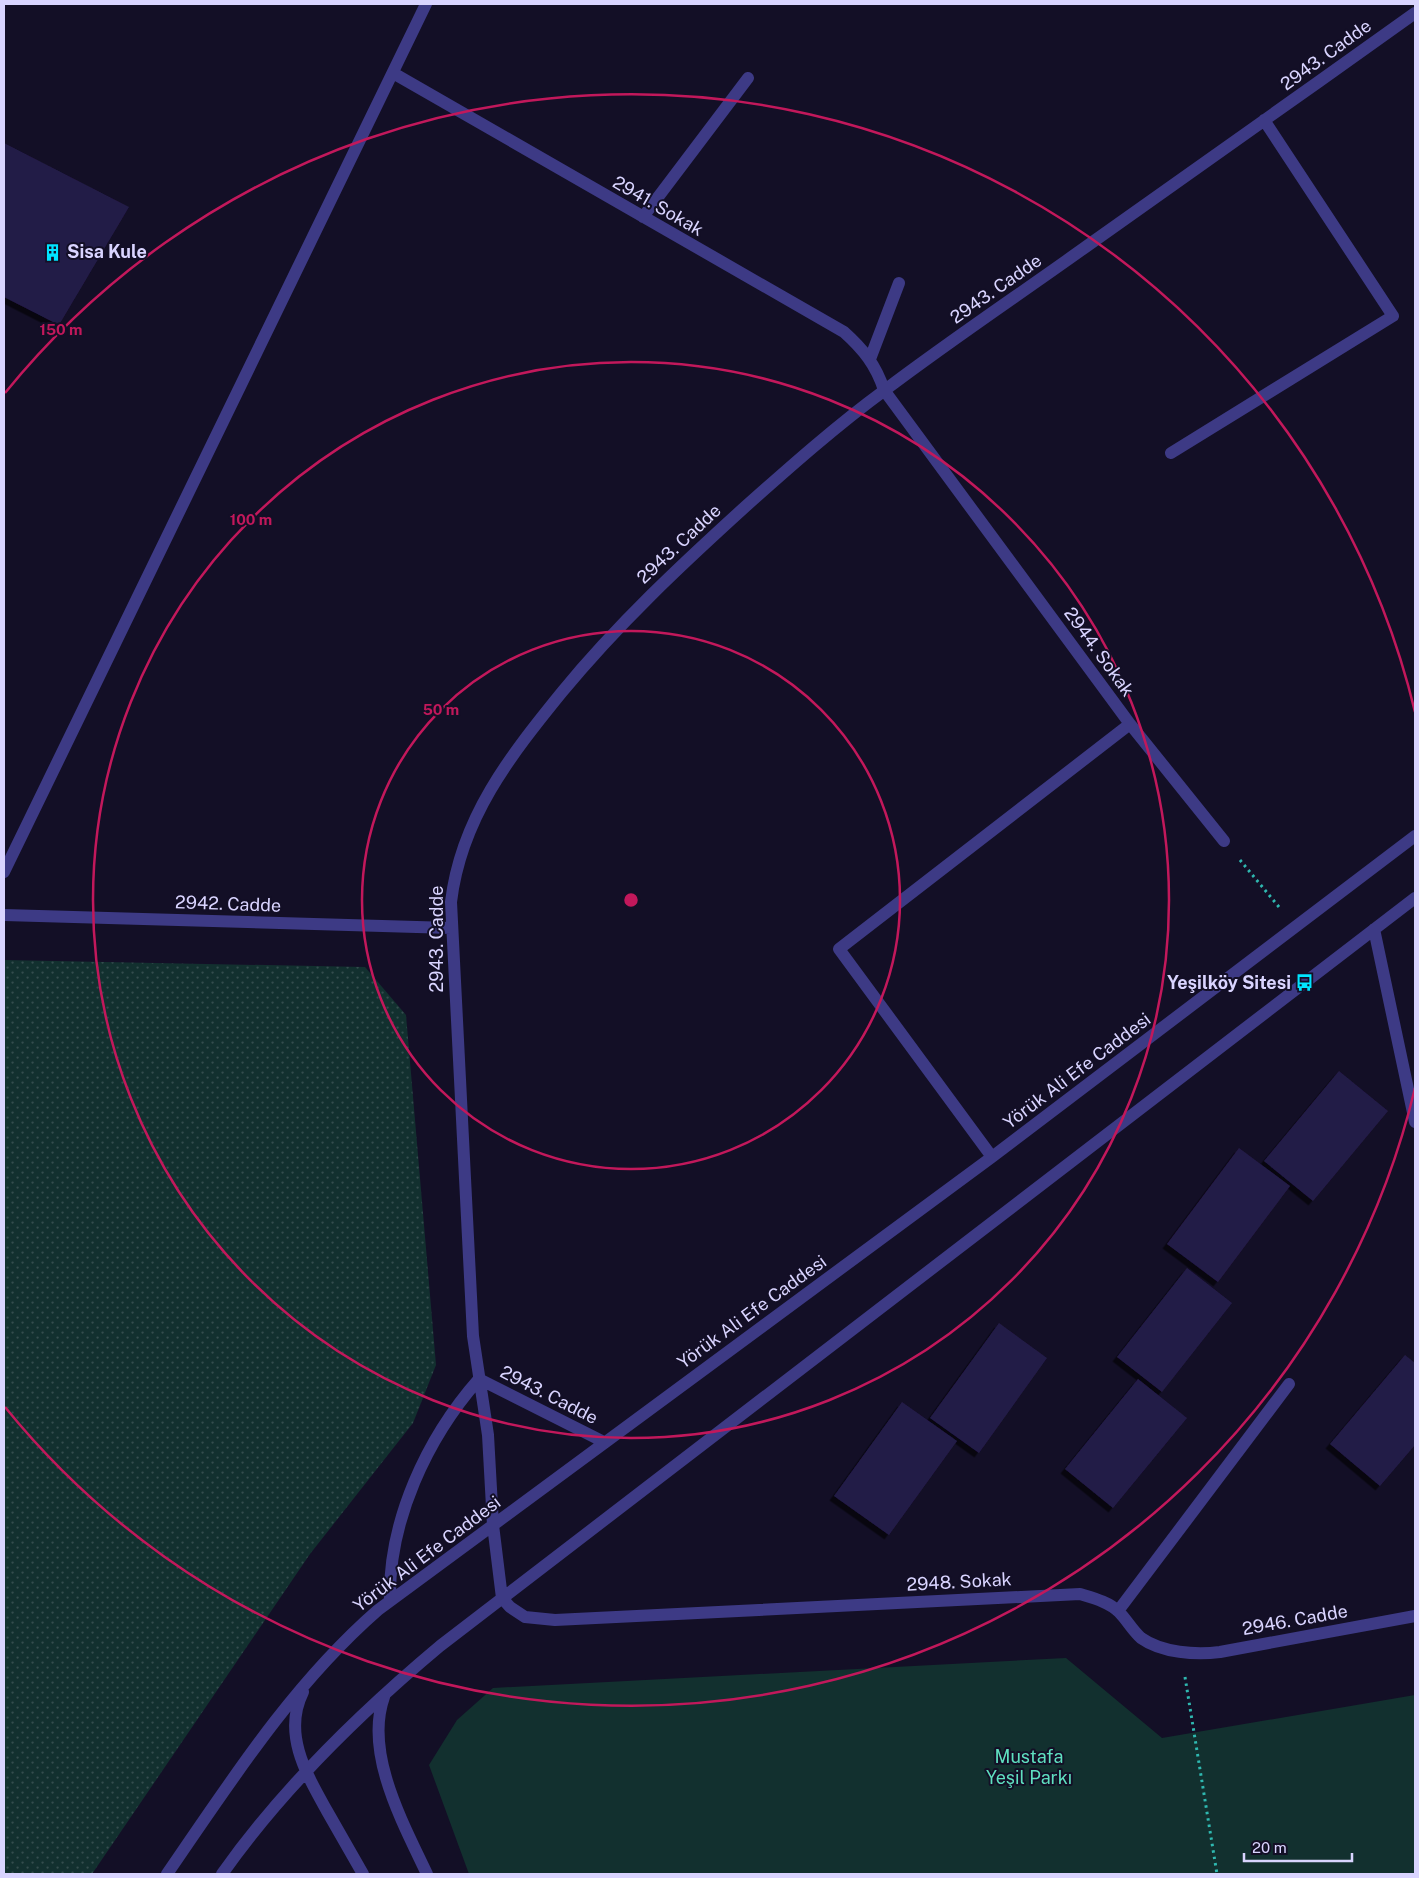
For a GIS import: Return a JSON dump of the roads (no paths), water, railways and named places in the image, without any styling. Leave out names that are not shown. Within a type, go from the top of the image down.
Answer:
[{"type":"street","points":[[4,872],[426,4]]},
{"type":"street","name":"2943. Cadde","points":[[502,1598],[493,1525],[488,1435],[473,1336],[451,928],[451,902],[455,871],[465,842],[499,774],[527,734],[594,653],[638,606],[777,479],[884,390],[1415,12]]},
{"type":"street","name":"2941. Sokak","points":[[393,73],[844,332],[870,359],[884,390]]},
{"type":"street","points":[[643,218],[748,78]]},
{"type":"street","points":[[1171,453],[1393,316],[1264,120]]},
{"type":"street","points":[[870,359],[899,283]]},
{"type":"street","name":"2944. Sokak","points":[[884,390],[1130,724],[1224,841]]},
{"type":"street","points":[[992,1157],[839,948],[1130,724]]},
{"type":"street","name":"Yörük Ali Efe Caddesi","points":[[167,1874],[258,1742],[310,1680],[359,1627],[390,1601],[992,1157],[1415,836]]},
{"type":"street","points":[[222,1874],[270,1812],[306,1772],[384,1696],[440,1646],[1415,898]]},
{"type":"street","name":"2942. Cadde","points":[[4,915],[451,928]]},
{"type":"street","points":[[1374,930],[1415,1122]]},
{"type":"street","name":"2943. Cadde","points":[[479,1379],[604,1442]]},
{"type":"street","name":"2943. Cadde","points":[[390,1601],[391,1577],[397,1540],[412,1490],[444,1422],[479,1379]]},
{"type":"street","points":[[1118,1610],[1289,1384]]},
{"type":"street","name":"2948. Sokak","points":[[502,1598],[510,1607],[525,1617],[555,1620],[1080,1594],[1106,1603],[1118,1610],[1143,1639],[1181,1652]]},
{"type":"street","name":"2946. Cadde","points":[[1181,1652],[1194,1654],[1220,1652],[1415,1616]]},
{"type":"street","points":[[310,1680],[297,1706],[295,1724],[298,1748],[306,1772],[363,1874]]},
{"type":"street","points":[[384,1696],[380,1708],[377,1732],[383,1764],[397,1808],[427,1874]]},
{"type":"place","name":"Sisa Kule","points":[[53,252]]},
{"type":"place","name":"Yeşilköy Sitesi","points":[[1305,983]]},
{"type":"park label","name":"Mustafa Yeşil Parkı","points":[[1029,1767]]}]
